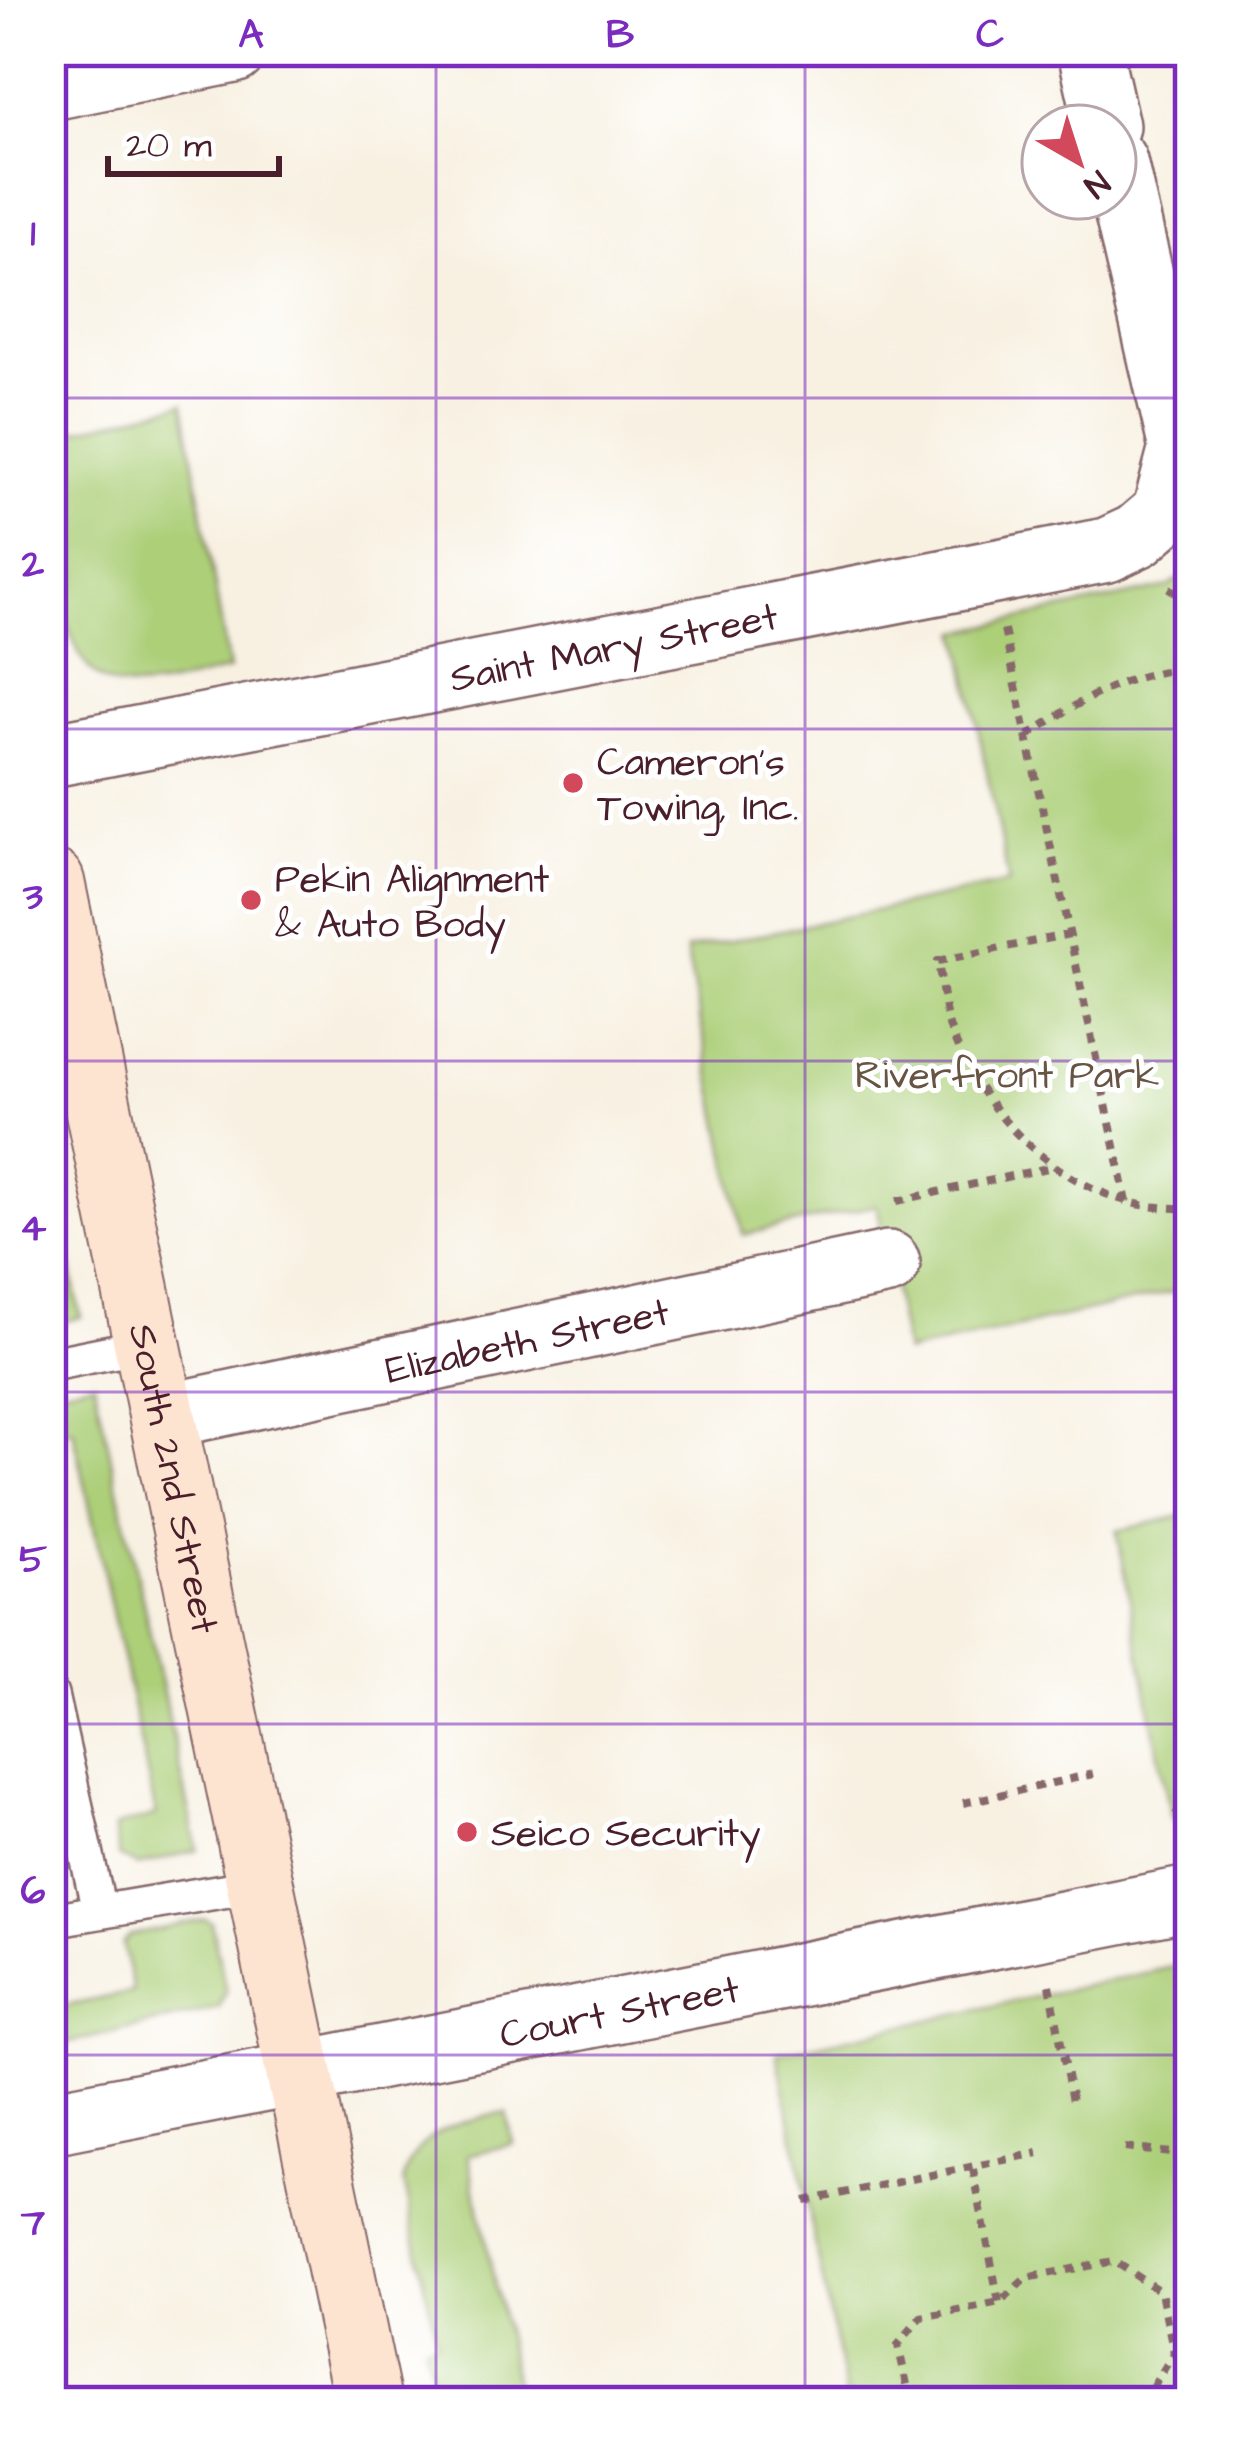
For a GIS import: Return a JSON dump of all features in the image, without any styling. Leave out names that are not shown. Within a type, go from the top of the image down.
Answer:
[{"type":"main road","name":"South 2nd Street","points":[[51,882],[303,2071],[368,2402]]},
{"type":"street","points":[[51,88],[234,51]]},
{"type":"street","points":[[1090,51],[1102,102]]},
{"type":"street","name":"Saint Mary Street","points":[[51,754],[1107,550],[1138,536],[1163,513],[1181,448],[1129,222]]},
{"type":"street","name":"Elizabeth Street","points":[[166,1416],[882,1234]]},
{"type":"street","name":"Court Street","points":[[51,2122],[1190,1898]]},
{"type":"lane","points":[[51,1364],[151,1344]]},
{"type":"lane","points":[[51,1695],[99,1910]]},
{"type":"lane","points":[[51,1920],[264,1884]]},
{"type":"path","points":[[1168,587],[1190,601]]},
{"type":"path","points":[[1003,623],[1127,1202]]},
{"type":"path","points":[[1028,736],[1108,687],[1142,674],[1190,668]]},
{"type":"path","points":[[1070,934],[938,961],[950,1031],[984,1094],[1020,1138],[1053,1167],[1127,1202],[1190,1209]]},
{"type":"path","points":[[882,1234],[1053,1167]]},
{"type":"path","points":[[963,1803],[1093,1774]]},
{"type":"path","points":[[1190,1792],[1174,1818],[1190,1828]]},
{"type":"path","points":[[1039,1928],[1073,2107]]},
{"type":"path","points":[[1125,2147],[1190,2155]]},
{"type":"path","points":[[806,2201],[1038,2152]]},
{"type":"path","points":[[973,2169],[1000,2305]]},
{"type":"path","points":[[911,2402],[898,2345],[921,2318],[1000,2305],[1025,2278],[1114,2261],[1161,2292],[1174,2353],[1145,2399],[1132,2402]]},
{"type":"green space","points":[[184,403],[229,670],[160,686],[118,686],[94,673],[77,649],[65,616],[53,537],[51,437]]},
{"type":"green space","name":"Riverfront Park","points":[[1190,572],[1190,1288],[905,1353],[877,1205],[743,1235],[686,950],[1009,883],[959,632],[1168,587]]},
{"type":"green space","points":[[51,1176],[81,1317],[51,1325]]},
{"type":"green space","points":[[94,1381],[198,1850],[137,1866],[119,1856],[114,1828],[156,1815],[73,1429],[51,1432],[51,1391]]},
{"type":"green space","points":[[1190,1514],[1190,1829],[1171,1818],[1117,1531]]},
{"type":"green space","points":[[205,1919],[211,1922],[226,1991],[219,2008],[51,2047],[51,2009],[133,1992],[123,1944],[130,1936]]},
{"type":"green space","points":[[1190,1963],[1190,2402],[847,2402],[777,2053]]},
{"type":"green space","points":[[507,2113],[513,2144],[468,2155],[519,2402],[438,2402],[424,2345],[437,2341],[403,2180],[430,2138],[457,2124]]},
{"type":"place","name":"Cameron's Towing, Inc.","points":[[573,783]]},
{"type":"place","name":"Pekin Alignment & Auto Body","points":[[251,900]]},
{"type":"place","name":"Seico Security","points":[[467,1832]]}]
